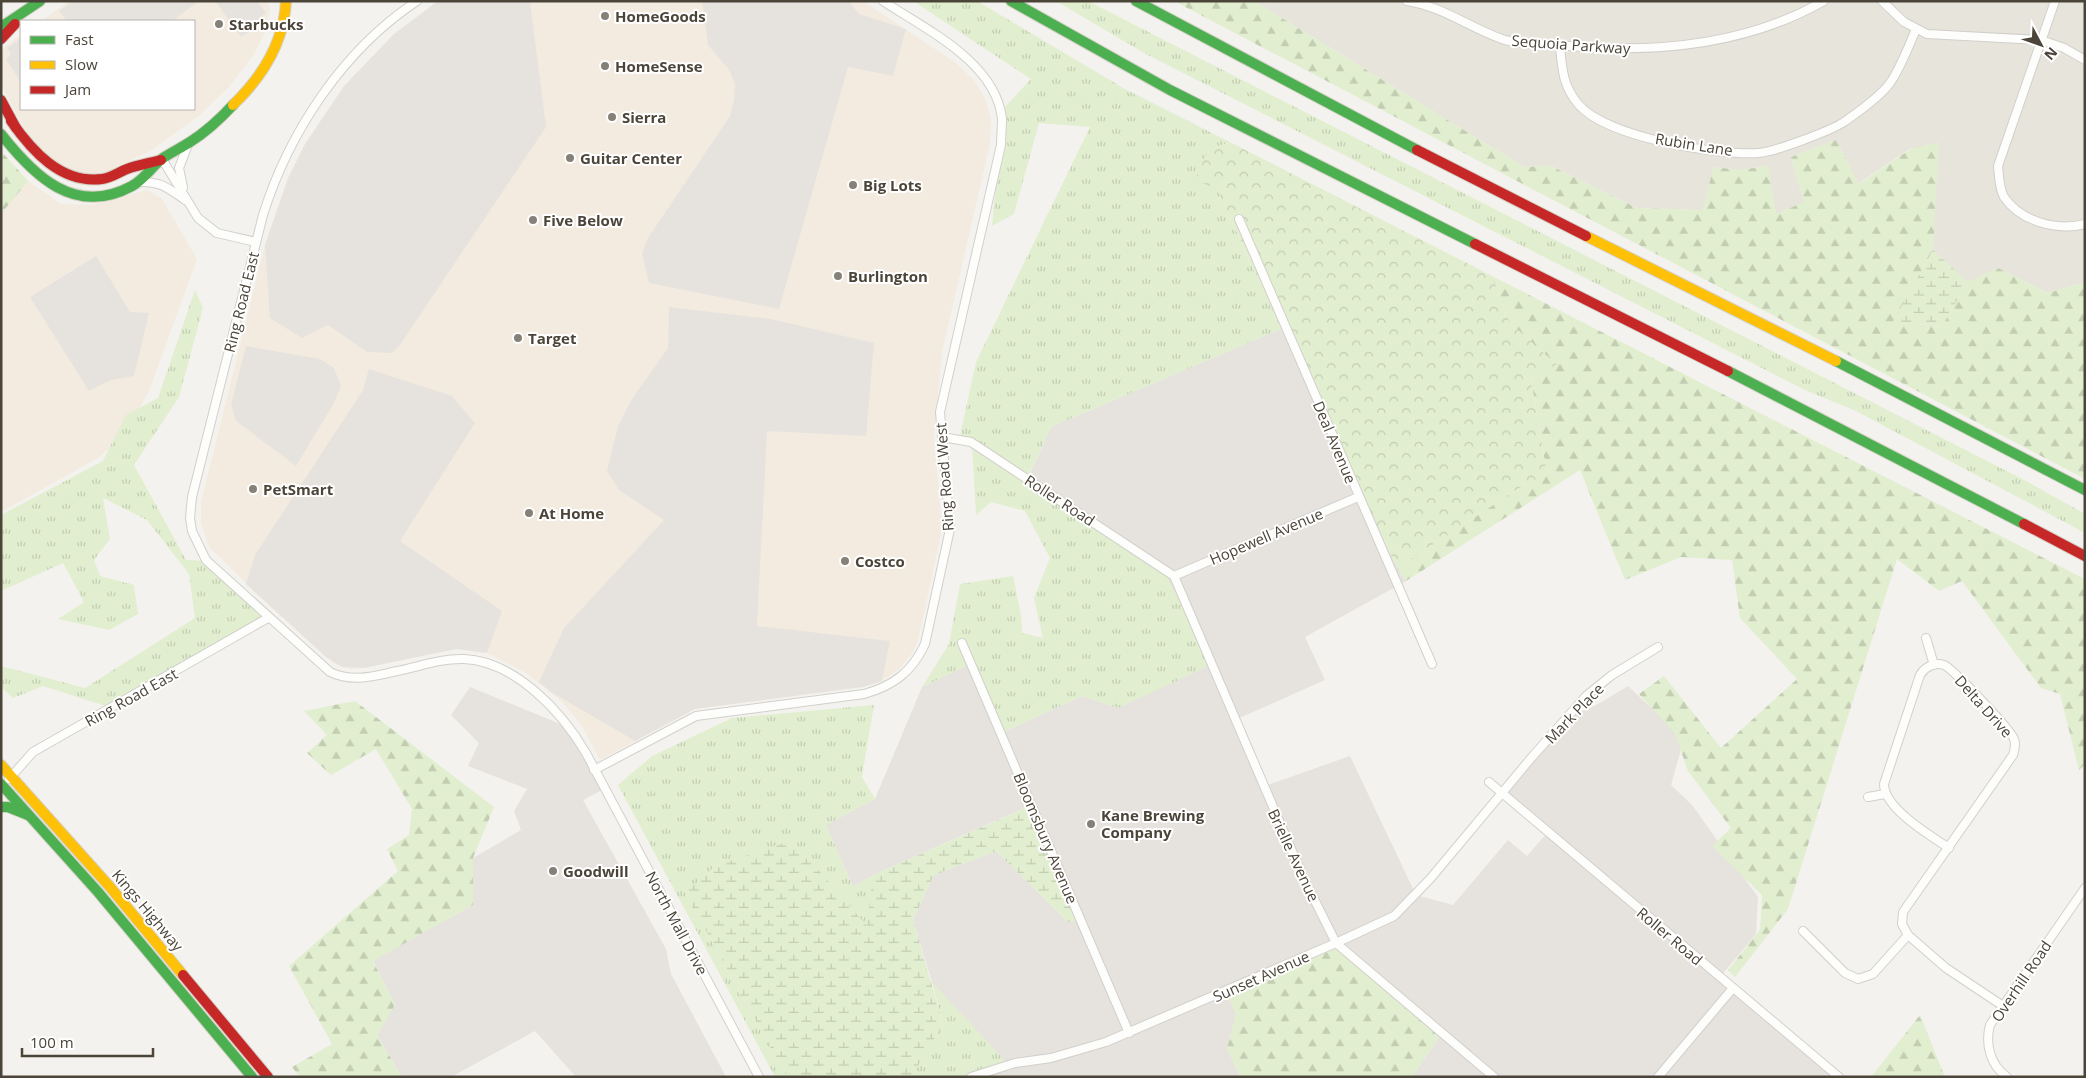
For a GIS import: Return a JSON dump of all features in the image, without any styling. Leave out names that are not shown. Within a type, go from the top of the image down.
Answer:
[{"type":"main road","points":[[1,27],[40,1]]},
{"type":"main road","points":[[1011,1],[1170,90],[1848,432],[2085,556]]},
{"type":"main road","points":[[1136,1],[1307,94],[1963,425],[2085,490]]},
{"type":"main road","points":[[1,134],[28,168],[58,189],[78,196],[106,195],[137,182],[162,159],[189,142],[242,97],[267,64],[281,38],[288,4]]},
{"type":"main road","points":[[1,39],[28,9]]},
{"type":"main road","points":[[1,100],[16,128]]},
{"type":"main road","points":[[1,106],[38,156],[65,173],[83,178],[103,179],[128,168],[162,159]]},
{"type":"main road","name":"Kings Highway","points":[[1,766],[103,880],[268,1077]]},
{"type":"main road","name":"Kings Highway","points":[[2,785],[98,892],[252,1077]]},
{"type":"main road","points":[[1,807],[8,807],[30,815]]},
{"type":"street","name":"Ring Road West","points":[[594,770],[696,716],[864,694],[885,688],[904,675],[918,660],[925,644],[950,529],[940,412],[999,155],[1002,118],[995,94],[982,72],[963,55],[883,1]]},
{"type":"street","name":"Sequoia Parkway","points":[[1407,1],[1439,8],[1502,39],[1560,46],[1631,49],[1689,45],[1767,27],[1804,13],[1824,1]]},
{"type":"street","points":[[1882,1],[1904,22],[1927,34],[2041,40],[2064,48],[2085,60]]},
{"type":"street","points":[[2055,1],[1998,166],[2000,187],[2004,197],[2021,212],[2040,223],[2056,228],[2085,224]]},
{"type":"street","name":"Ring Road East","points":[[414,2],[358,53],[314,108],[295,139],[278,174],[256,242],[191,500],[190,518],[196,541],[206,560],[330,672],[349,678],[366,678],[456,659],[475,660],[493,665],[521,681],[556,709],[574,732],[594,770]]},
{"type":"street","name":"Rubin Lane","points":[[1560,46],[1563,78],[1580,106],[1596,118],[1618,130],[1698,148],[1760,153],[1824,132],[1865,106],[1892,82],[1916,29]]},
{"type":"street","points":[[186,202],[179,168],[189,142]]},
{"type":"street","points":[[162,159],[186,202],[198,218],[217,233],[256,242]]},
{"type":"street","points":[[137,182],[154,181],[170,189],[186,202]]},
{"type":"street","name":"Deal Avenue","points":[[1239,219],[1432,664]]},
{"type":"street","name":"Roller Road","points":[[942,437],[971,442],[1174,576]]},
{"type":"street","name":"Hopewell Avenue","points":[[1174,576],[1358,497]]},
{"type":"street","name":"Brielle Avenue","points":[[1174,576],[1304,879],[1336,943],[1494,1077]]},
{"type":"street","name":"Ring Road East","points":[[2,785],[33,752],[268,618]]},
{"type":"street","points":[[1926,638],[1934,665],[1928,667],[1920,675],[1884,784],[1885,794],[1891,803],[1930,836],[1949,848]]},
{"type":"street","name":"Bloomsbury Avenue","points":[[962,643],[1129,1033]]},
{"type":"street","name":"Mark Place","points":[[1502,794],[1586,696],[1612,675],[1658,647]]},
{"type":"street","name":"Delta Drive","points":[[1908,935],[1902,924],[1902,914],[2013,754],[2016,745],[2012,736],[1950,668],[1944,665],[1934,665]]},
{"type":"street","name":"North Mall Drive","points":[[594,770],[759,1077]]},
{"type":"street","name":"Roller Road","points":[[1489,782],[1839,1077]]},
{"type":"street","name":"Sunset Avenue","points":[[971,1077],[1015,1063],[1069,1053],[1129,1033],[1385,921],[1402,909],[1502,794]]},
{"type":"street","points":[[1868,797],[1885,794]]},
{"type":"street","name":"Overhill Road","points":[[2007,1077],[1992,1059],[1988,1040],[1990,1025],[2085,888]]},
{"type":"street","points":[[1803,931],[1845,973],[1858,978],[1873,974],[1908,935],[1946,968],[2002,1006]]},
{"type":"street","points":[[1658,1077],[1732,988]]},
{"type":"shaded area","points":[[69,1],[268,1],[270,10],[264,34],[253,56],[229,87],[201,114],[152,150],[102,174],[83,173],[67,169],[42,152],[22,124],[1,85],[1,55],[4,47],[20,36],[20,110],[195,110],[195,20],[42,20]]},
{"type":"shaded area","points":[[74,1],[199,1],[173,20],[66,20],[59,11]]},
{"type":"shaded area","points":[[215,1],[257,1],[266,13],[260,17],[263,23],[241,37]]},
{"type":"shaded area","points":[[438,1],[863,1],[956,63],[973,79],[985,98],[991,119],[990,144],[942,352],[934,437],[942,529],[918,641],[911,655],[899,669],[882,681],[863,687],[740,701],[695,709],[600,760],[582,726],[562,702],[526,673],[487,653],[456,649],[364,668],[350,669],[335,664],[275,611],[209,547],[201,523],[201,502],[265,245],[288,178],[305,144],[344,86],[394,34]]},
{"type":"shaded area","points":[[438,1],[530,1],[546,127],[400,345],[392,353],[367,352],[328,325],[302,338],[270,318],[265,245],[288,178],[305,144],[344,86],[394,34]]},
{"type":"shaded area","points":[[702,1],[849,1],[859,14],[906,29],[893,76],[848,67],[779,309],[649,283],[642,253],[648,238],[730,116],[734,100],[735,84],[729,70],[708,45]]},
{"type":"shaded area","points":[[1254,1],[2085,1],[2085,282],[2048,293],[1998,268],[1893,322],[1933,250],[1911,148],[1858,184],[1836,140],[1791,157],[1804,202],[1776,214],[1767,166],[1740,170],[1714,167],[1703,210],[1637,208],[1551,166],[1524,167]]},
{"type":"shaded area","points":[[20,39],[20,81],[6,59],[11,54],[7,48]]},
{"type":"shaded area","points":[[28,181],[61,204],[92,205],[147,190],[162,199],[197,259],[149,391],[123,436],[98,458],[1,512],[1,214]]},
{"type":"shaded area","points":[[96,256],[130,312],[149,313],[134,376],[111,380],[89,391],[30,297]]},
{"type":"shaded area","points":[[669,307],[771,319],[874,343],[866,436],[767,431],[757,626],[890,641],[882,681],[863,687],[695,709],[635,741],[551,692],[539,682],[564,628],[664,520],[619,490],[607,471],[618,426],[632,399],[668,348]]},
{"type":"shaded area","points":[[1281,329],[1397,568],[1406,581],[1305,637],[1325,680],[1237,719],[1265,786],[1350,756],[1416,895],[1453,905],[1508,840],[1527,856],[1548,832],[1501,795],[1565,719],[1598,704],[1628,686],[1684,739],[1671,785],[1692,805],[1758,897],[1756,934],[1721,976],[1732,982],[1844,1077],[1412,1077],[1443,1032],[1236,1015],[1227,1048],[1240,1077],[977,1077],[1008,1065],[932,982],[913,920],[934,875],[996,851],[1068,922],[1031,805],[873,875],[853,887],[826,825],[875,799],[922,687],[972,663],[1001,733],[1082,696],[1118,708],[1028,478],[1051,427]]},
{"type":"shaded area","points":[[246,346],[320,359],[334,368],[341,386],[334,403],[296,466],[236,421],[231,404]]},
{"type":"shaded area","points":[[369,369],[452,396],[475,423],[400,541],[502,611],[487,653],[456,649],[364,668],[342,667],[326,657],[246,584],[255,555],[363,390]]},
{"type":"shaded area","points":[[470,687],[570,728],[604,789],[583,800],[666,949],[671,974],[726,1077],[576,1077],[535,1031],[451,1077],[402,1077],[377,1035],[395,1005],[373,960],[473,905],[473,858],[521,830],[514,811],[527,789],[468,766],[479,743],[451,715]]},
{"type":"green space","points":[[913,1],[977,1],[1125,89],[1230,142],[1208,150],[1217,189],[1281,329],[1051,427],[1028,477],[1165,572],[1211,665],[1118,708],[1082,696],[1001,733],[972,663],[922,687],[949,644],[960,584],[1013,576],[1021,615],[1022,633],[1043,638],[1034,598],[1050,558],[1025,511],[991,502],[976,515],[972,445],[960,436],[976,362],[1090,127],[1039,123],[1014,214],[992,226],[1004,108],[1031,79]]},
{"type":"green space","points":[[1056,1],[1088,1],[2030,483],[2085,514],[2085,533],[1856,411],[1805,390],[1144,53]]},
{"type":"green space","points":[[1174,1],[1254,1],[1524,167],[1551,166],[1637,208],[1702,210],[1714,167],[1740,170],[1768,166],[1776,214],[1804,202],[1791,157],[1836,140],[1859,184],[1912,148],[1939,142],[1933,250],[1893,322],[1942,326],[1968,282],[1998,268],[2048,293],[2085,282],[2085,479]]},
{"type":"green space","points":[[1230,142],[1492,276],[1509,322],[1557,365],[1530,375],[1547,474],[1519,488],[1397,568],[1281,329],[1217,189],[1195,180],[1208,150]]},
{"type":"green space","points":[[1,151],[28,181],[1,214]]},
{"type":"green space","points":[[1933,250],[1968,282],[1942,326],[1893,322]]},
{"type":"green space","points":[[1492,276],[2085,579],[2085,764],[2079,770],[2060,694],[2041,688],[1962,581],[1939,591],[1897,559],[1788,909],[1735,977],[1728,970],[1760,930],[1762,895],[1712,846],[1731,828],[1688,771],[1675,734],[1639,694],[1664,676],[1721,748],[1797,679],[1740,618],[1732,560],[1681,557],[1625,580],[1580,470],[1406,581],[1397,568],[1519,488],[1547,474],[1530,374],[1556,364],[1509,322]]},
{"type":"green space","points":[[195,290],[203,308],[179,397],[134,465],[186,560],[210,561],[271,618],[112,708],[43,686],[13,698],[1,687],[1,666],[85,688],[195,618],[189,574],[147,520],[103,498],[110,539],[94,560],[100,576],[134,585],[138,614],[109,630],[58,619],[84,602],[63,563],[1,591],[1,515],[103,461],[126,415],[158,398]]},
{"type":"green space","points":[[355,701],[494,807],[473,858],[473,905],[373,961],[395,1005],[377,1035],[402,1077],[300,1077],[292,1067],[332,1044],[289,966],[398,871],[387,849],[409,835],[412,809],[376,749],[331,775],[307,753],[327,735],[304,711]]},
{"type":"green space","points":[[874,705],[862,777],[875,799],[826,825],[853,887],[873,875],[868,926],[685,893],[787,1077],[775,1077],[618,785],[652,756],[732,718]]},
{"type":"green space","points":[[1032,805],[1082,920],[1068,922],[996,851],[934,875],[913,920],[943,1024],[912,1076],[787,1077],[685,893],[715,866],[792,840],[867,926],[873,875]]},
{"type":"green space","points":[[1332,945],[1443,1032],[1412,1077],[1240,1077],[1227,1048],[1236,1015],[1226,992]]},
{"type":"green space","points":[[932,982],[1009,1065],[977,1077],[911,1077],[943,1024]]},
{"type":"green space","points":[[1920,1015],[1945,1077],[1871,1077]]},
{"type":"traffic: fast","points":[[1,27],[40,1]]},
{"type":"traffic: fast","points":[[1011,1],[1170,90],[1475,244]]},
{"type":"traffic: fast","points":[[1136,1],[1417,150]]},
{"type":"traffic: fast","points":[[1,134],[27,164],[42,177],[74,194],[92,197],[111,194],[137,183],[163,158],[202,134],[233,105]]},
{"type":"traffic: fast","points":[[1836,361],[2085,490]]},
{"type":"traffic: fast","points":[[1728,371],[2024,524]]},
{"type":"traffic: fast","points":[[1,784],[98,892],[252,1077]]},
{"type":"traffic: fast","points":[[1,807],[8,807],[28,815]]},
{"type":"traffic: slow","points":[[233,105],[254,82],[270,58],[281,31],[286,1]]},
{"type":"traffic: slow","points":[[1586,236],[1836,361]]},
{"type":"traffic: slow","points":[[1,765],[110,887],[183,975]]},
{"type":"traffic: jam","points":[[1,39],[15,24]]},
{"type":"traffic: jam","points":[[1,100],[16,128]]},
{"type":"traffic: jam","points":[[11,121],[38,154],[61,171],[73,176],[87,179],[102,179],[124,170],[161,160]]},
{"type":"traffic: jam","points":[[1417,150],[1586,236]]},
{"type":"traffic: jam","points":[[1475,244],[1728,371]]},
{"type":"traffic: jam","points":[[2024,524],[2085,556]]},
{"type":"traffic: jam","points":[[183,975],[268,1077]]},
{"type":"place","name":"HomeGoods","points":[[605,16]]},
{"type":"place","name":"Starbucks","points":[[219,24]]},
{"type":"place","name":"HomeSense","points":[[605,66]]},
{"type":"place","name":"Sierra","points":[[612,117]]},
{"type":"place","name":"Guitar Center","points":[[570,158]]},
{"type":"place","name":"Big Lots","points":[[853,185]]},
{"type":"place","name":"Five Below","points":[[533,220]]},
{"type":"place","name":"Burlington","points":[[838,276]]},
{"type":"place","name":"Target","points":[[518,338]]},
{"type":"place","name":"PetSmart","points":[[253,489]]},
{"type":"place","name":"At Home","points":[[529,513]]},
{"type":"place","name":"Costco","points":[[845,561]]},
{"type":"place","name":"Kane Brewing Company","points":[[1091,824]]},
{"type":"place","name":"Goodwill","points":[[553,871]]}]
